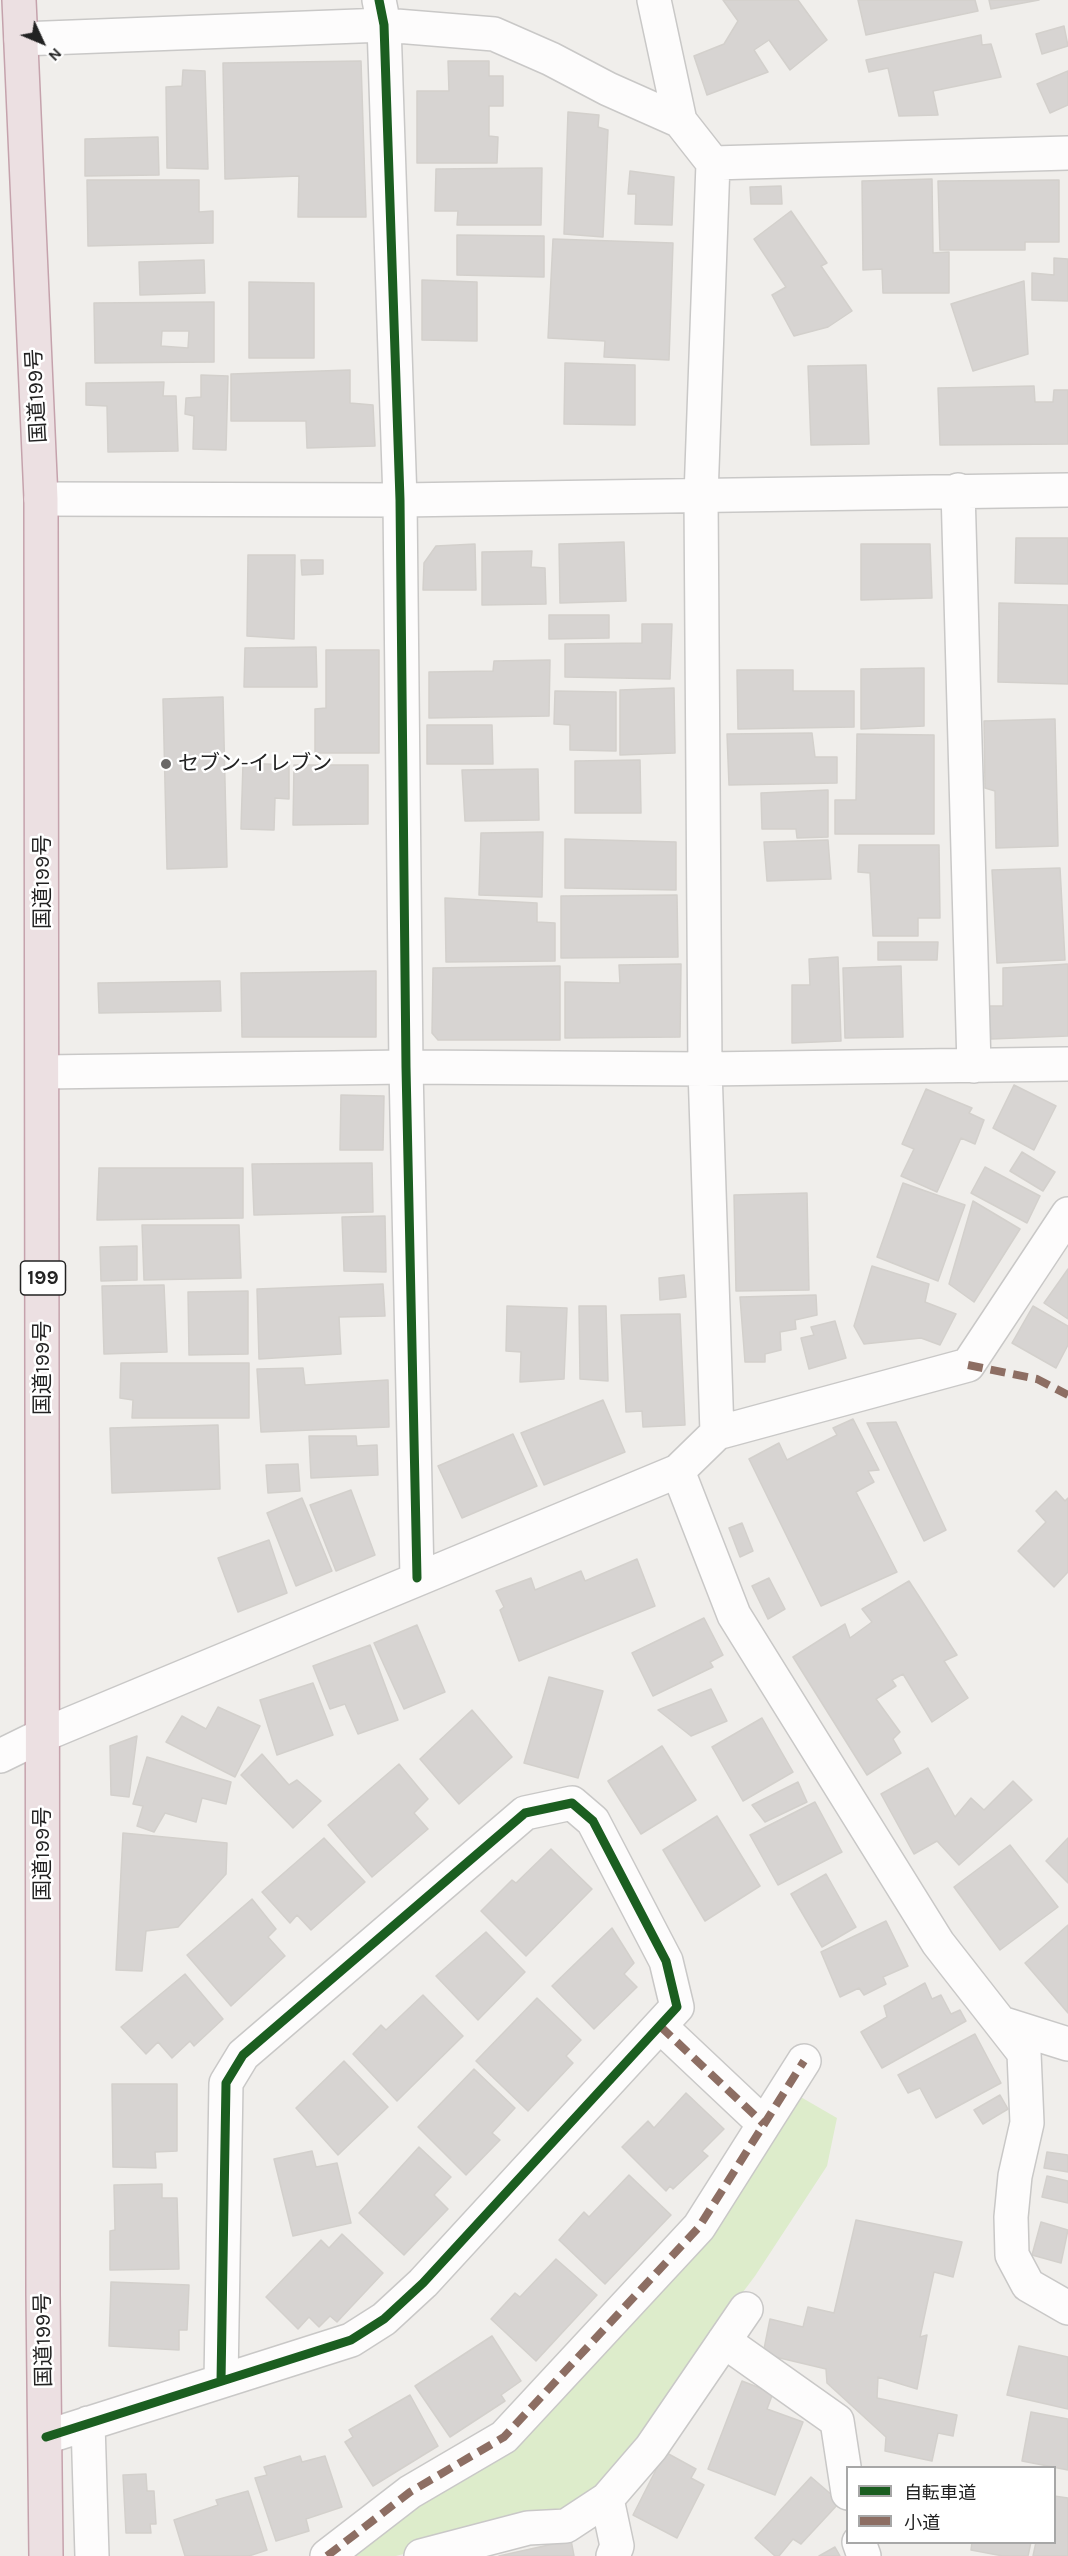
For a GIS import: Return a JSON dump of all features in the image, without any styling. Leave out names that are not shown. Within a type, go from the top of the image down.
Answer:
[{"type":"highway","name":"国道199号","points":[[19,0],[41,499],[46,2556]]},
{"type":"street","points":[[654,0],[680,121],[713,163],[701,496],[705,1069],[717,1433]]},
{"type":"street","points":[[21,39],[381,13],[494,34],[680,121]]},
{"type":"street","points":[[381,13],[400,500],[406,1067],[417,1578]]},
{"type":"street","points":[[713,163],[1068,153]]},
{"type":"street","points":[[958,490],[974,1066]]},
{"type":"street","points":[[41,499],[400,500],[1068,490]]},
{"type":"street","points":[[44,1072],[406,1067],[705,1069],[1068,1064]]},
{"type":"street","points":[[0,1756],[43,1735],[678,1471],[717,1433],[968,1365],[1068,1214]]},
{"type":"street","points":[[678,1471],[734,1615],[938,1943],[1024,2053],[1027,2123],[1015,2176],[1011,2217],[1012,2255],[1028,2285],[1068,2308]]},
{"type":"street","points":[[46,2437],[351,2340],[384,2319],[423,2283],[677,2007],[666,1961],[593,1821],[572,1803],[525,1813],[243,2055],[226,2083],[221,2381]]},
{"type":"street","points":[[1001,2024],[1068,2044]]},
{"type":"street","points":[[660,2026],[764,2124]]},
{"type":"street","points":[[327,2556],[410,2492],[504,2437],[699,2227],[804,2061]]},
{"type":"street","points":[[421,2556],[528,2528],[566,2526],[607,2499],[651,2448],[746,2309]]},
{"type":"street","points":[[724,2341],[837,2421],[846,2480]]},
{"type":"street","points":[[88,2423],[92,2556]]},
{"type":"street","points":[[607,2499],[617,2546],[613,2556]]},
{"type":"green space","points":[[799,2096],[837,2118],[827,2166],[755,2276],[719,2324],[640,2443],[573,2515],[515,2524],[396,2556],[350,2556],[427,2497]]},
{"type":"building","points":[[723,0],[798,0],[827,40],[790,70],[769,40],[754,50],[768,72],[707,95],[694,56],[724,44],[738,21]]},
{"type":"building","points":[[858,0],[975,0],[978,11],[866,35]]},
{"type":"building","points":[[989,0],[1039,0],[991,9]]},
{"type":"building","points":[[1064,26],[1068,46],[1042,54],[1036,34]]},
{"type":"building","points":[[981,35],[982,45],[991,44],[1001,77],[933,91],[938,115],[899,116],[888,68],[869,72],[866,60]]},
{"type":"building","points":[[361,61],[366,217],[298,217],[299,176],[225,179],[223,63]]},
{"type":"building","points":[[448,61],[489,61],[489,76],[503,76],[503,106],[489,106],[489,136],[498,137],[497,163],[417,163],[417,91],[449,91]]},
{"type":"building","points":[[183,70],[205,71],[208,169],[167,168],[166,87],[182,86]]},
{"type":"building","points":[[1068,71],[1068,105],[1050,113],[1037,84]]},
{"type":"building","points":[[568,112],[599,115],[598,127],[608,130],[603,237],[564,234]]},
{"type":"building","points":[[158,137],[159,175],[85,176],[85,139]]},
{"type":"building","points":[[542,168],[541,225],[457,225],[458,211],[435,211],[436,169]]},
{"type":"building","points":[[630,171],[674,177],[672,225],[635,224],[636,194],[628,194]]},
{"type":"building","points":[[932,179],[933,253],[949,252],[949,293],[883,293],[882,269],[863,270],[862,181]]},
{"type":"building","points":[[87,180],[199,180],[199,212],[213,211],[213,243],[88,246]]},
{"type":"building","points":[[1059,180],[1059,242],[1025,242],[1025,250],[940,250],[938,181]]},
{"type":"building","points":[[781,186],[782,204],[751,204],[750,187]]},
{"type":"building","points":[[791,211],[827,263],[821,266],[852,311],[828,327],[794,336],[772,295],[786,287],[754,239]]},
{"type":"building","points":[[457,235],[544,236],[544,277],[457,275]]},
{"type":"building","points":[[553,239],[673,243],[669,360],[604,357],[605,341],[548,338]]},
{"type":"building","points":[[1054,258],[1068,259],[1068,301],[1032,300],[1032,273],[1054,275]]},
{"type":"building","points":[[204,260],[205,293],[140,295],[139,262]]},
{"type":"building","points":[[422,280],[477,282],[477,341],[422,340]]},
{"type":"building","points":[[1024,281],[1028,354],[973,371],[951,304]]},
{"type":"building","points":[[249,282],[314,283],[314,358],[249,358]]},
{"type":"building","points":[[214,302],[214,362],[95,363],[94,303]],"holes":[[[162,331],[189,331],[188,348],[161,346]]]},
{"type":"building","points":[[565,363],[635,365],[635,425],[564,424]]},
{"type":"building","points":[[866,365],[869,444],[811,445],[808,366]]},
{"type":"building","points":[[350,370],[350,403],[373,405],[375,446],[307,448],[306,421],[231,421],[231,374]]},
{"type":"building","points":[[201,375],[228,376],[226,450],[193,449],[194,416],[185,414],[186,398],[201,397]]},
{"type":"building","points":[[164,382],[163,396],[176,396],[178,451],[108,452],[107,406],[86,405],[86,383]]},
{"type":"building","points":[[1034,386],[1035,402],[1053,402],[1054,390],[1068,390],[1068,444],[940,445],[938,388]]},
{"type":"building","points":[[1016,538],[1068,538],[1068,584],[1015,583]]},
{"type":"building","points":[[624,542],[626,601],[560,603],[559,544]]},
{"type":"building","points":[[475,544],[476,590],[423,590],[424,563],[436,546]]},
{"type":"building","points":[[861,544],[930,544],[932,598],[861,600]]},
{"type":"building","points":[[532,551],[531,567],[545,568],[546,604],[482,605],[482,552]]},
{"type":"building","points":[[248,555],[295,555],[294,639],[247,636]]},
{"type":"building","points":[[301,560],[323,560],[323,574],[302,575]]},
{"type":"building","points":[[999,603],[1068,605],[1068,684],[998,682]]},
{"type":"building","points":[[549,615],[609,615],[609,638],[549,639]]},
{"type":"building","points":[[642,624],[672,624],[670,679],[565,677],[565,644],[642,643]]},
{"type":"building","points":[[316,647],[317,687],[244,687],[245,648]]},
{"type":"building","points":[[326,650],[379,650],[379,753],[315,753],[315,709],[326,708]]},
{"type":"building","points":[[550,660],[549,716],[429,718],[429,672],[493,671],[494,661]]},
{"type":"building","points":[[924,668],[924,726],[861,729],[861,669]]},
{"type":"building","points":[[737,670],[793,670],[793,691],[854,691],[854,727],[738,729]]},
{"type":"building","points":[[674,688],[675,753],[620,755],[620,690]]},
{"type":"building","points":[[555,691],[616,692],[616,751],[570,750],[570,725],[554,724]]},
{"type":"building","points":[[223,697],[227,867],[167,869],[163,699]]},
{"type":"building","points":[[1055,719],[1058,846],[996,848],[995,791],[985,788],[984,721]]},
{"type":"building","points":[[427,725],[492,725],[493,764],[427,764]]},
{"type":"building","points":[[812,733],[815,757],[837,757],[837,783],[729,785],[727,734]]},
{"type":"building","points":[[857,734],[934,735],[934,834],[835,834],[835,800],[856,800]]},
{"type":"building","points":[[640,760],[641,813],[575,813],[575,761]]},
{"type":"building","points":[[243,763],[289,765],[289,799],[275,798],[274,830],[241,829]]},
{"type":"building","points":[[294,765],[368,765],[368,824],[293,825]]},
{"type":"building","points":[[538,769],[539,820],[465,821],[462,770]]},
{"type":"building","points":[[828,790],[828,837],[797,838],[796,829],[762,829],[761,793]]},
{"type":"building","points":[[543,832],[542,897],[479,895],[481,833]]},
{"type":"building","points":[[565,839],[676,842],[676,890],[565,888]]},
{"type":"building","points":[[828,840],[831,879],[767,881],[764,842]]},
{"type":"building","points":[[859,845],[939,845],[940,918],[918,918],[918,936],[873,936],[870,873],[858,872]]},
{"type":"building","points":[[1060,868],[1065,960],[997,963],[992,870]]},
{"type":"building","points":[[677,895],[678,957],[561,958],[561,896]]},
{"type":"building","points":[[445,898],[537,903],[537,922],[555,923],[555,961],[446,962]]},
{"type":"building","points":[[878,942],[938,942],[937,960],[878,960]]},
{"type":"building","points":[[838,957],[841,1041],[792,1043],[792,985],[810,985],[809,959]]},
{"type":"building","points":[[681,964],[680,1037],[565,1038],[565,982],[620,983],[619,965]]},
{"type":"building","points":[[1068,964],[1068,1036],[991,1039],[989,1006],[1003,1006],[1003,968]]},
{"type":"building","points":[[560,966],[560,1040],[438,1040],[432,1033],[433,968]]},
{"type":"building","points":[[901,966],[903,1037],[845,1038],[843,968]]},
{"type":"building","points":[[376,971],[376,1037],[242,1037],[241,973]]},
{"type":"building","points":[[220,981],[221,1011],[99,1013],[98,983]]},
{"type":"building","points":[[1014,1085],[1056,1106],[1034,1150],[993,1128]]},
{"type":"building","points":[[926,1089],[972,1108],[969,1113],[984,1120],[975,1144],[961,1138],[937,1192],[901,1176],[914,1149],[902,1144]]},
{"type":"building","points":[[341,1095],[384,1096],[383,1150],[340,1150]]},
{"type":"building","points":[[1022,1152],[1055,1172],[1043,1191],[1010,1171]]},
{"type":"building","points":[[372,1163],[373,1212],[254,1215],[252,1164]]},
{"type":"building","points":[[985,1167],[1040,1196],[1027,1223],[971,1193]]},
{"type":"building","points":[[99,1168],[243,1168],[243,1218],[97,1220]]},
{"type":"building","points":[[903,1183],[965,1205],[938,1281],[877,1257]]},
{"type":"building","points":[[807,1193],[809,1290],[736,1291],[734,1195]]},
{"type":"building","points":[[973,1201],[1020,1229],[974,1302],[949,1284]]},
{"type":"building","points":[[385,1216],[386,1272],[344,1271],[342,1217]]},
{"type":"building","points":[[142,1225],[239,1225],[241,1278],[144,1280]]},
{"type":"building","points":[[137,1246],[137,1280],[101,1281],[100,1247]]},
{"type":"building","points":[[872,1266],[929,1284],[925,1302],[956,1314],[940,1345],[921,1338],[864,1344],[854,1326]]},
{"type":"building","points":[[1068,1269],[1068,1319],[1044,1303]]},
{"type":"building","points":[[684,1275],[686,1297],[660,1300],[659,1278]]},
{"type":"building","points":[[383,1284],[385,1316],[339,1317],[341,1354],[259,1359],[257,1289]]},
{"type":"building","points":[[164,1285],[167,1352],[104,1354],[102,1286]]},
{"type":"building","points":[[248,1291],[248,1354],[189,1355],[188,1292]]},
{"type":"building","points":[[816,1295],[817,1315],[795,1320],[796,1329],[780,1332],[781,1350],[765,1354],[765,1362],[745,1362],[740,1297]]},
{"type":"building","points":[[507,1306],[567,1308],[564,1379],[520,1382],[521,1352],[506,1351]]},
{"type":"building","points":[[579,1306],[606,1306],[608,1381],[580,1379]]},
{"type":"building","points":[[1033,1306],[1068,1326],[1068,1345],[1056,1368],[1012,1343]]},
{"type":"building","points":[[680,1314],[685,1425],[643,1427],[642,1411],[626,1412],[621,1315]]},
{"type":"building","points":[[835,1321],[846,1358],[809,1369],[801,1338],[814,1335],[811,1327]]},
{"type":"building","points":[[121,1363],[249,1363],[249,1418],[132,1418],[133,1400],[120,1398]]},
{"type":"building","points":[[303,1368],[305,1385],[388,1380],[389,1427],[261,1432],[257,1369]]},
{"type":"building","points":[[603,1400],[625,1452],[544,1485],[521,1433]]},
{"type":"building","points":[[853,1419],[879,1470],[868,1471],[874,1482],[856,1492],[897,1572],[821,1606],[749,1459],[779,1443],[787,1460],[837,1435],[833,1428]]},
{"type":"building","points":[[896,1422],[946,1530],[924,1541],[867,1423]]},
{"type":"building","points":[[218,1425],[220,1489],[112,1493],[110,1428]]},
{"type":"building","points":[[513,1434],[537,1486],[462,1518],[438,1466]]},
{"type":"building","points":[[309,1436],[356,1436],[357,1446],[377,1445],[378,1475],[311,1478]]},
{"type":"building","points":[[298,1464],[300,1491],[268,1493],[266,1465]]},
{"type":"building","points":[[351,1490],[375,1555],[336,1571],[310,1505]]},
{"type":"building","points":[[1056,1491],[1065,1501],[1068,1498],[1068,1572],[1054,1587],[1018,1551],[1046,1522],[1036,1511]]},
{"type":"building","points":[[302,1498],[332,1571],[296,1586],[267,1513]]},
{"type":"building","points":[[742,1523],[753,1551],[740,1557],[729,1528]]},
{"type":"building","points":[[269,1540],[287,1593],[238,1612],[218,1558]]},
{"type":"building","points":[[637,1559],[655,1606],[519,1661],[500,1610],[504,1607],[496,1591],[531,1578],[535,1590],[581,1571],[585,1581]]},
{"type":"building","points":[[769,1578],[785,1609],[768,1619],[752,1586]]},
{"type":"building","points":[[909,1581],[957,1655],[944,1661],[968,1698],[932,1722],[903,1674],[892,1680],[896,1686],[876,1699],[900,1732],[893,1739],[901,1753],[867,1775],[793,1657],[845,1624],[850,1638],[872,1622],[862,1609]]},
{"type":"building","points":[[704,1618],[723,1655],[710,1662],[713,1667],[653,1696],[632,1653]]},
{"type":"building","points":[[417,1625],[445,1692],[404,1709],[374,1643]]},
{"type":"building","points":[[370,1645],[398,1720],[358,1734],[345,1704],[330,1709],[313,1666]]},
{"type":"building","points":[[549,1677],[603,1691],[578,1778],[524,1763]]},
{"type":"building","points":[[313,1683],[333,1735],[277,1755],[260,1700]]},
{"type":"building","points":[[711,1689],[727,1721],[691,1736],[658,1710]]},
{"type":"building","points":[[218,1707],[260,1726],[235,1777],[166,1742],[182,1716],[206,1729]]},
{"type":"building","points":[[472,1710],[512,1757],[459,1804],[420,1759]]},
{"type":"building","points":[[762,1718],[793,1772],[743,1801],[712,1747]]},
{"type":"building","points":[[137,1736],[129,1797],[111,1795],[110,1746]]},
{"type":"building","points":[[662,1746],[696,1800],[641,1834],[608,1781]]},
{"type":"building","points":[[262,1754],[289,1785],[297,1780],[321,1801],[293,1828],[241,1775]]},
{"type":"building","points":[[147,1757],[231,1782],[226,1804],[202,1798],[196,1822],[165,1813],[154,1832],[137,1826],[143,1806],[133,1804]]},
{"type":"building","points":[[399,1764],[428,1799],[414,1813],[428,1829],[372,1877],[328,1825]]},
{"type":"building","points":[[928,1768],[955,1817],[971,1798],[984,1810],[1013,1781],[1032,1800],[959,1865],[937,1841],[914,1854],[881,1794]]},
{"type":"building","points":[[798,1782],[807,1802],[765,1822],[752,1805]]},
{"type":"building","points":[[815,1802],[842,1852],[778,1885],[750,1835]]},
{"type":"building","points":[[717,1816],[760,1886],[705,1921],[663,1850]]},
{"type":"building","points":[[123,1833],[227,1843],[226,1874],[178,1927],[146,1931],[142,1971],[116,1970]]},
{"type":"building","points":[[324,1838],[365,1882],[311,1930],[297,1915],[290,1923],[262,1892]]},
{"type":"building","points":[[1068,1838],[1068,1883],[1046,1861]]},
{"type":"building","points":[[1010,1845],[1058,1907],[1000,1950],[954,1887]]},
{"type":"building","points":[[551,1849],[592,1889],[526,1956],[481,1911],[512,1880],[516,1883]]},
{"type":"building","points":[[826,1874],[856,1927],[822,1947],[791,1894]]},
{"type":"building","points":[[252,1899],[276,1929],[268,1937],[285,1956],[231,2006],[187,1955]]},
{"type":"building","points":[[886,1921],[908,1966],[883,1977],[886,1984],[864,1995],[859,1988],[840,1997],[821,1952]]},
{"type":"building","points":[[1068,1925],[1068,2013],[1025,1963]]},
{"type":"building","points":[[612,1928],[634,1963],[624,1974],[637,1987],[594,2029],[552,1986]]},
{"type":"building","points":[[486,1932],[525,1972],[478,2020],[436,1976]]},
{"type":"building","points":[[185,1974],[223,2019],[194,2046],[190,2041],[172,2058],[158,2042],[146,2054],[121,2027]]},
{"type":"building","points":[[925,1983],[932,1999],[941,1995],[951,2014],[960,2010],[966,2021],[882,2068],[861,2032],[887,2017],[884,2006]]},
{"type":"building","points":[[423,1995],[463,2036],[397,2101],[353,2054],[381,2025],[386,2030]]},
{"type":"building","points":[[537,1998],[581,2040],[566,2056],[573,2063],[528,2111],[476,2061]]},
{"type":"building","points":[[975,2034],[1001,2083],[936,2118],[920,2088],[908,2093],[898,2075]]},
{"type":"building","points":[[344,2061],[388,2107],[338,2155],[296,2108]]},
{"type":"building","points":[[474,2069],[515,2108],[492,2133],[500,2140],[466,2175],[418,2127]]},
{"type":"building","points":[[112,2084],[177,2084],[177,2151],[155,2152],[156,2168],[113,2167]]},
{"type":"building","points":[[686,2093],[724,2129],[702,2151],[708,2156],[673,2189],[670,2186],[666,2191],[622,2147],[648,2121],[654,2128]]},
{"type":"building","points":[[1000,2095],[1008,2109],[983,2124],[974,2110]]},
{"type":"building","points":[[419,2147],[451,2177],[434,2195],[448,2209],[404,2255],[359,2213]]},
{"type":"building","points":[[312,2151],[316,2167],[337,2163],[351,2223],[293,2236],[274,2159]]},
{"type":"building","points":[[1047,2152],[1068,2155],[1068,2172],[1044,2168]]},
{"type":"building","points":[[629,2175],[671,2215],[605,2284],[559,2240],[584,2212],[589,2217]]},
{"type":"building","points":[[1047,2176],[1068,2181],[1068,2203],[1042,2197]]},
{"type":"building","points":[[162,2184],[162,2198],[177,2198],[179,2269],[110,2270],[110,2231],[115,2230],[114,2185]]},
{"type":"building","points":[[856,2220],[962,2242],[953,2277],[934,2272],[920,2337],[927,2335],[917,2389],[878,2377],[877,2398],[957,2415],[953,2436],[938,2433],[932,2461],[885,2451],[886,2437],[827,2383],[826,2369],[763,2354],[770,2319],[803,2327],[808,2307],[834,2313]]},
{"type":"building","points":[[1041,2222],[1068,2230],[1061,2263],[1032,2255]]},
{"type":"building","points":[[342,2234],[383,2273],[337,2322],[330,2316],[319,2327],[309,2317],[298,2329],[266,2297],[321,2240],[329,2248]]},
{"type":"building","points":[[556,2259],[597,2295],[536,2361],[491,2319],[515,2293],[520,2297]]},
{"type":"building","points":[[111,2282],[189,2285],[187,2330],[179,2330],[179,2350],[109,2346]]},
{"type":"building","points":[[492,2336],[521,2381],[501,2395],[505,2401],[450,2437],[415,2386]]},
{"type":"building","points":[[1019,2346],[1068,2357],[1068,2409],[1007,2395]]},
{"type":"building","points":[[742,2381],[773,2393],[767,2409],[803,2422],[775,2495],[708,2469]]},
{"type":"building","points":[[410,2395],[438,2446],[373,2486],[345,2442],[353,2437],[349,2430]]},
{"type":"building","points":[[1031,2412],[1068,2419],[1068,2470],[1022,2461]]},
{"type":"building","points":[[665,2452],[696,2469],[691,2478],[704,2485],[677,2538],[633,2515]]},
{"type":"building","points":[[300,2456],[302,2462],[325,2456],[342,2507],[306,2519],[309,2531],[276,2541],[255,2478],[267,2475],[264,2467]]},
{"type":"building","points":[[146,2474],[147,2491],[154,2491],[156,2524],[150,2524],[151,2533],[126,2533],[123,2475]]},
{"type":"building","points":[[811,2477],[840,2502],[801,2544],[793,2539],[779,2556],[775,2556],[755,2538]]},
{"type":"building","points":[[248,2491],[267,2550],[249,2556],[185,2556],[174,2520],[218,2505],[216,2500]]},
{"type":"building","points":[[1056,2496],[1068,2498],[1068,2556],[1033,2556],[1036,2544],[1056,2544]]},
{"type":"building","points":[[571,2540],[574,2556],[499,2556]]},
{"type":"building","points":[[972,2544],[1031,2544],[1028,2556],[1003,2556],[971,2550]]},
{"type":"building","points":[[835,2547],[840,2556],[819,2556]]},
{"type":"marked path","points":[[968,1365],[1037,1379],[1068,1395]]},
{"type":"marked path","points":[[660,2026],[764,2124]]},
{"type":"marked path","points":[[327,2556],[410,2492],[504,2437],[699,2227],[804,2061]]},
{"type":"cycle path","points":[[379,0],[384,25],[400,500],[406,1067],[417,1578]]},
{"type":"cycle path","points":[[46,2437],[351,2340],[384,2319],[423,2283],[677,2007],[666,1961],[593,1821],[572,1803],[525,1813],[243,2055],[226,2083],[221,2381]]},
{"type":"place","name":"セブン-イレブン","points":[[166,764]]}]
